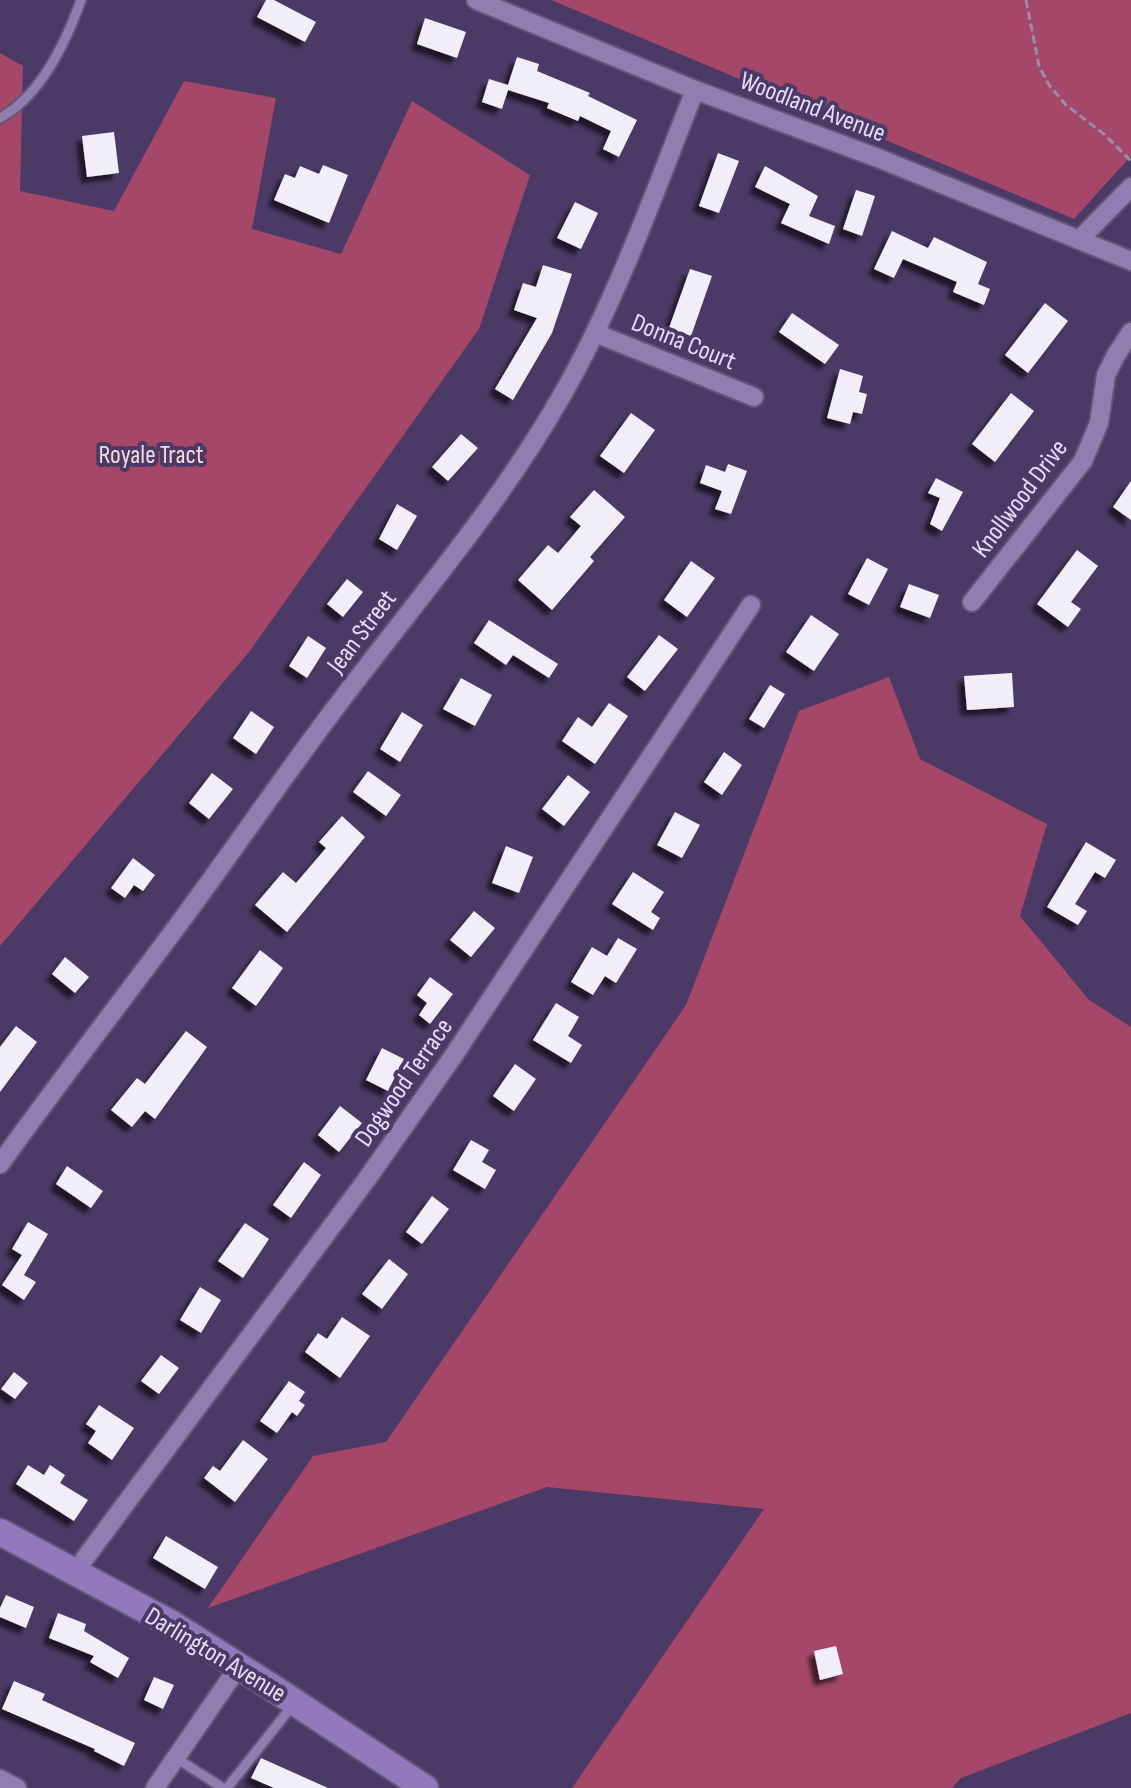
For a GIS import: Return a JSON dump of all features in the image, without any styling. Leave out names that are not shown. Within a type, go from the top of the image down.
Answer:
[{"type":"main road","name":"Darlington Avenue","points":[[0,1532],[172,1624],[425,1788]]},
{"type":"street","name":"Woodland Avenue","points":[[476,0],[695,90],[878,158],[1131,261]]},
{"type":"street","name":"Jean Street","points":[[0,1164],[85,1046],[181,922],[331,713],[500,494],[544,427],[595,333],[623,271],[695,90]]},
{"type":"street","points":[[1079,240],[1131,187]]},
{"type":"street","name":"Knollwood Drive","points":[[972,602],[1083,461],[1099,423],[1106,375],[1131,332]]},
{"type":"street","name":"Donna Court","points":[[595,333],[754,397]]},
{"type":"street","name":"Dogwood Terrace","points":[[74,1573],[367,1179],[452,1058],[751,605]]},
{"type":"street","points":[[155,1788],[239,1666]]},
{"type":"street","points":[[0,1779],[17,1788]]},
{"type":"lane","points":[[0,118],[15,110],[39,84],[81,0]]},
{"type":"lane","points":[[176,1758],[225,1788],[295,1702]]},
{"type":"path","points":[[1026,0],[1039,66],[1049,85],[1066,105],[1104,134],[1131,161]]},
{"type":"green space","points":[[551,0],[1131,0],[1131,156],[1074,219]]},
{"type":"green space","name":"Royale Tract","points":[[0,53],[23,66],[20,191],[114,211],[184,81],[276,98],[252,229],[341,254],[412,101],[530,175],[479,329],[249,652],[0,946]]},
{"type":"green space","points":[[889,677],[920,759],[1047,824],[1020,916],[1089,1000],[1131,1027],[1131,1713],[961,1778],[952,1788],[572,1788],[764,1509],[547,1487],[208,1608],[313,1456],[386,1442],[686,1005],[799,711]]},
{"type":"building","points":[[266,0],[274,0],[316,22],[305,42],[257,17]]},
{"type":"building","points":[[425,18],[466,32],[457,58],[417,44]]},
{"type":"building","points":[[517,57],[539,64],[537,71],[590,93],[588,96],[637,120],[619,157],[603,149],[611,131],[580,116],[578,121],[547,108],[549,103],[508,90],[502,109],[482,102],[489,79],[508,85]]},
{"type":"building","points":[[114,132],[119,173],[87,177],[82,136]]},
{"type":"building","points":[[718,153],[739,161],[719,213],[699,206]]},
{"type":"building","points":[[323,165],[348,175],[329,223],[274,200],[285,174],[295,178],[300,166],[319,174]]},
{"type":"building","points":[[765,166],[818,196],[809,216],[835,226],[829,244],[781,223],[790,204],[755,187]]},
{"type":"building","points":[[856,190],[875,196],[862,236],[843,229]]},
{"type":"building","points":[[575,202],[598,213],[581,249],[557,238]]},
{"type":"building","points":[[892,231],[928,248],[934,237],[987,262],[978,284],[990,289],[984,305],[953,292],[957,282],[903,259],[894,278],[874,269]]},
{"type":"building","points":[[543,265],[572,274],[552,333],[513,400],[495,389],[537,318],[514,310],[523,283],[536,287]]},
{"type":"building","points":[[690,269],[712,276],[691,336],[669,328]]},
{"type":"building","points":[[1045,303],[1068,321],[1028,373],[1005,355]]},
{"type":"building","points":[[792,313],[839,345],[825,364],[779,332]]},
{"type":"building","points":[[840,369],[863,376],[859,392],[867,394],[862,414],[853,412],[850,424],[827,418]]},
{"type":"building","points":[[1011,393],[1034,411],[995,462],[972,444]]},
{"type":"building","points":[[631,413],[655,430],[624,473],[600,456]]},
{"type":"building","points":[[461,434],[478,448],[448,481],[432,467]]},
{"type":"building","points":[[728,464],[747,471],[731,514],[715,509],[722,491],[700,483],[706,465],[725,472]]},
{"type":"building","points":[[936,478],[963,492],[942,531],[930,524],[940,498],[928,493]]},
{"type":"building","points":[[1131,481],[1131,520],[1113,507]]},
{"type":"building","points":[[594,490],[625,517],[590,557],[594,561],[552,610],[518,580],[548,545],[558,553],[581,526],[570,517]]},
{"type":"building","points":[[397,504],[417,516],[397,550],[379,539]]},
{"type":"building","points":[[1077,550],[1098,566],[1071,602],[1081,609],[1068,627],[1037,604]]},
{"type":"building","points":[[867,558],[888,569],[869,605],[848,594]]},
{"type":"building","points":[[691,561],[715,578],[687,617],[664,600]]},
{"type":"building","points":[[347,579],[363,592],[343,617],[327,604]]},
{"type":"building","points":[[909,584],[939,595],[930,618],[900,607]]},
{"type":"building","points":[[811,615],[839,634],[814,671],[786,652]]},
{"type":"building","points":[[489,620],[558,664],[549,678],[513,655],[506,665],[474,643]]},
{"type":"building","points":[[659,635],[678,649],[645,691],[627,677]]},
{"type":"building","points":[[308,636],[326,648],[307,678],[289,666]]},
{"type":"building","points":[[1012,673],[1014,707],[967,710],[964,676]]},
{"type":"building","points":[[461,678],[492,695],[475,726],[443,709]]},
{"type":"building","points":[[770,685],[785,694],[764,728],[749,719]]},
{"type":"building","points":[[609,703],[628,716],[595,764],[562,741],[578,717],[592,727]]},
{"type":"building","points":[[251,711],[274,727],[256,754],[233,738]]},
{"type":"building","points":[[402,712],[423,725],[400,762],[380,749]]},
{"type":"building","points":[[724,752],[742,765],[722,795],[704,782]]},
{"type":"building","points":[[368,771],[401,795],[386,816],[353,792]]},
{"type":"building","points":[[212,773],[233,789],[209,819],[189,803]]},
{"type":"building","points":[[568,775],[590,792],[564,826],[542,809]]},
{"type":"building","points":[[675,812],[700,825],[682,858],[657,845]]},
{"type":"building","points":[[342,816],[365,837],[287,932],[255,905],[283,872],[296,883],[326,848],[319,842]]},
{"type":"building","points":[[1086,842],[1116,860],[1105,878],[1095,872],[1075,904],[1087,911],[1078,925],[1047,907]]},
{"type":"building","points":[[506,846],[533,857],[519,893],[492,883]]},
{"type":"building","points":[[133,858],[155,875],[143,891],[134,885],[125,898],[111,888]]},
{"type":"building","points":[[633,872],[664,892],[651,912],[660,918],[653,930],[612,904]]},
{"type":"building","points":[[474,911],[495,928],[471,957],[450,940]]},
{"type":"building","points":[[618,938],[637,949],[616,983],[605,976],[593,995],[571,982],[592,947],[607,956]]},
{"type":"building","points":[[260,950],[283,968],[256,1006],[232,988]]},
{"type":"building","points":[[65,957],[89,977],[75,993],[52,974]]},
{"type":"building","points":[[430,977],[453,994],[430,1024],[419,1015],[427,1003],[417,995]]},
{"type":"building","points":[[556,1003],[579,1017],[568,1036],[582,1045],[571,1063],[533,1040]]},
{"type":"building","points":[[16,1026],[37,1042],[0,1092],[0,1047]]},
{"type":"building","points":[[186,1031],[207,1047],[155,1119],[145,1111],[132,1127],[111,1110],[137,1078],[145,1084]]},
{"type":"building","points":[[382,1048],[404,1059],[388,1091],[366,1080]]},
{"type":"building","points":[[515,1064],[536,1079],[514,1111],[493,1096]]},
{"type":"building","points":[[340,1106],[362,1123],[339,1152],[318,1135]]},
{"type":"building","points":[[471,1140],[489,1150],[482,1162],[496,1170],[485,1189],[453,1170]]},
{"type":"building","points":[[304,1162],[321,1175],[291,1218],[273,1205]]},
{"type":"building","points":[[67,1166],[103,1191],[91,1208],[56,1184]]},
{"type":"building","points":[[432,1196],[449,1209],[422,1244],[406,1232]]},
{"type":"building","points":[[28,1222],[48,1234],[24,1275],[36,1282],[24,1300],[2,1285],[22,1255],[12,1249]]},
{"type":"building","points":[[245,1223],[269,1239],[243,1278],[218,1261]]},
{"type":"building","points":[[389,1259],[408,1274],[382,1309],[362,1294]]},
{"type":"building","points":[[200,1287],[221,1300],[201,1333],[180,1320]]},
{"type":"building","points":[[342,1317],[370,1336],[340,1378],[305,1352],[318,1333],[327,1339]]},
{"type":"building","points":[[161,1355],[179,1368],[159,1394],[141,1381]]},
{"type":"building","points":[[14,1372],[28,1383],[15,1399],[1,1389]]},
{"type":"building","points":[[289,1381],[305,1392],[299,1401],[305,1405],[297,1416],[292,1412],[277,1433],[260,1421]]},
{"type":"building","points":[[99,1405],[134,1428],[112,1460],[88,1443],[96,1431],[86,1424]]},
{"type":"building","points":[[243,1440],[268,1459],[235,1502],[204,1478],[213,1466],[220,1471]]},
{"type":"building","points":[[28,1465],[44,1475],[50,1465],[65,1475],[60,1483],[88,1500],[74,1521],[16,1484]]},
{"type":"building","points":[[166,1536],[218,1567],[205,1589],[153,1558]]},
{"type":"building","points":[[6,1595],[34,1607],[26,1628],[0,1617]]},
{"type":"building","points":[[58,1613],[86,1624],[84,1631],[129,1658],[118,1678],[90,1662],[94,1656],[49,1638]]},
{"type":"building","points":[[836,1646],[843,1674],[820,1680],[814,1651]]},
{"type":"building","points":[[154,1677],[174,1685],[163,1709],[144,1700]]},
{"type":"building","points":[[14,1681],[45,1694],[42,1700],[135,1743],[124,1766],[95,1749],[2,1709]]},
{"type":"building","points":[[261,1758],[328,1788],[274,1788],[251,1778]]}]
